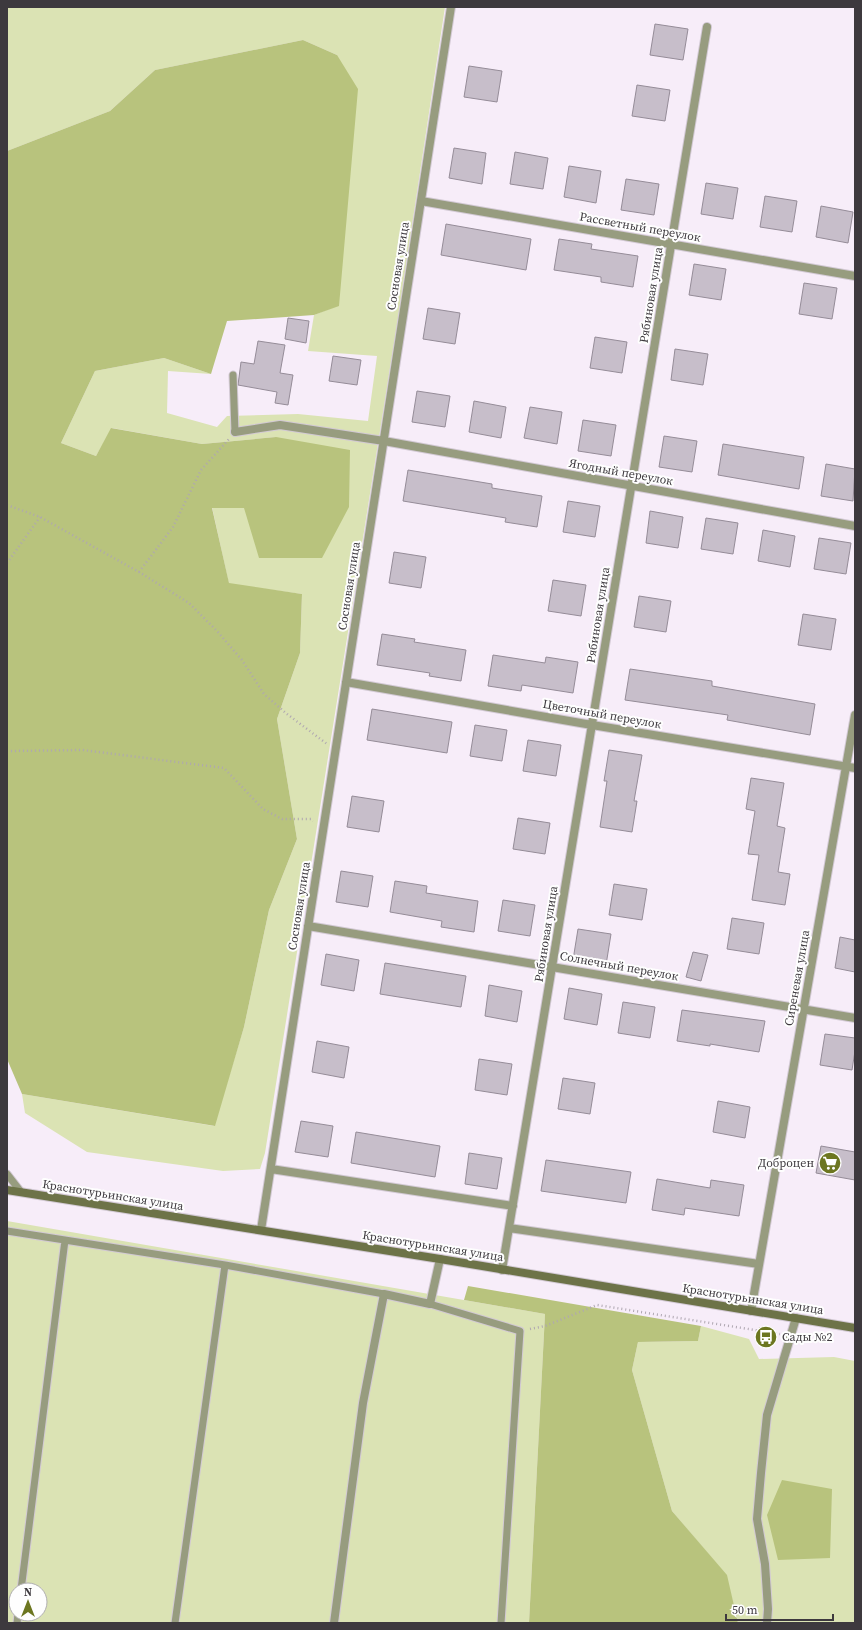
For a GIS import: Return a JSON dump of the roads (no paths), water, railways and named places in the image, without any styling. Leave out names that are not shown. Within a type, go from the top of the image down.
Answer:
[{"type":"main road","name":"Краснотурьинская улица","points":[[7,1190],[440,1259],[855,1328]]},
{"type":"street","name":"Сосновая улица","points":[[261,1230],[451,7]]},
{"type":"street","name":"Рябиновая улица","points":[[502,1270],[708,27]]},
{"type":"street","name":"Рассветный переулок","points":[[421,201],[855,276]]},
{"type":"street","name":"Ягодный переулок","points":[[235,432],[280,425],[384,441],[855,526]]},
{"type":"street","name":"Цветочный переулок","points":[[346,682],[592,725],[855,768]]},
{"type":"street","name":"Сиреневая улица","points":[[751,1311],[855,715]]},
{"type":"street","name":"Солнечный переулок","points":[[308,926],[855,1018]]},
{"type":"street","points":[[271,1169],[513,1206]]},
{"type":"street","points":[[509,1228],[759,1264]]},
{"type":"street","points":[[334,1623],[363,1403],[384,1294],[430,1304],[440,1259]]},
{"type":"street","points":[[767,1623],[768,1609],[765,1564],[757,1519],[767,1415],[792,1336],[796,1318]]},
{"type":"lane","points":[[233,375],[235,432]]},
{"type":"lane","points":[[7,1174],[21,1192]]},
{"type":"lane","points":[[7,1231],[225,1266],[384,1294]]},
{"type":"lane","points":[[22,1582],[65,1240]]},
{"type":"lane","points":[[175,1623],[225,1266]]},
{"type":"lane","points":[[430,1304],[520,1331],[501,1623]]},
{"type":"place","name":"Доброцен","points":[[830,1163]]},
{"type":"place","name":"Сады №2","points":[[766,1337]]}]
